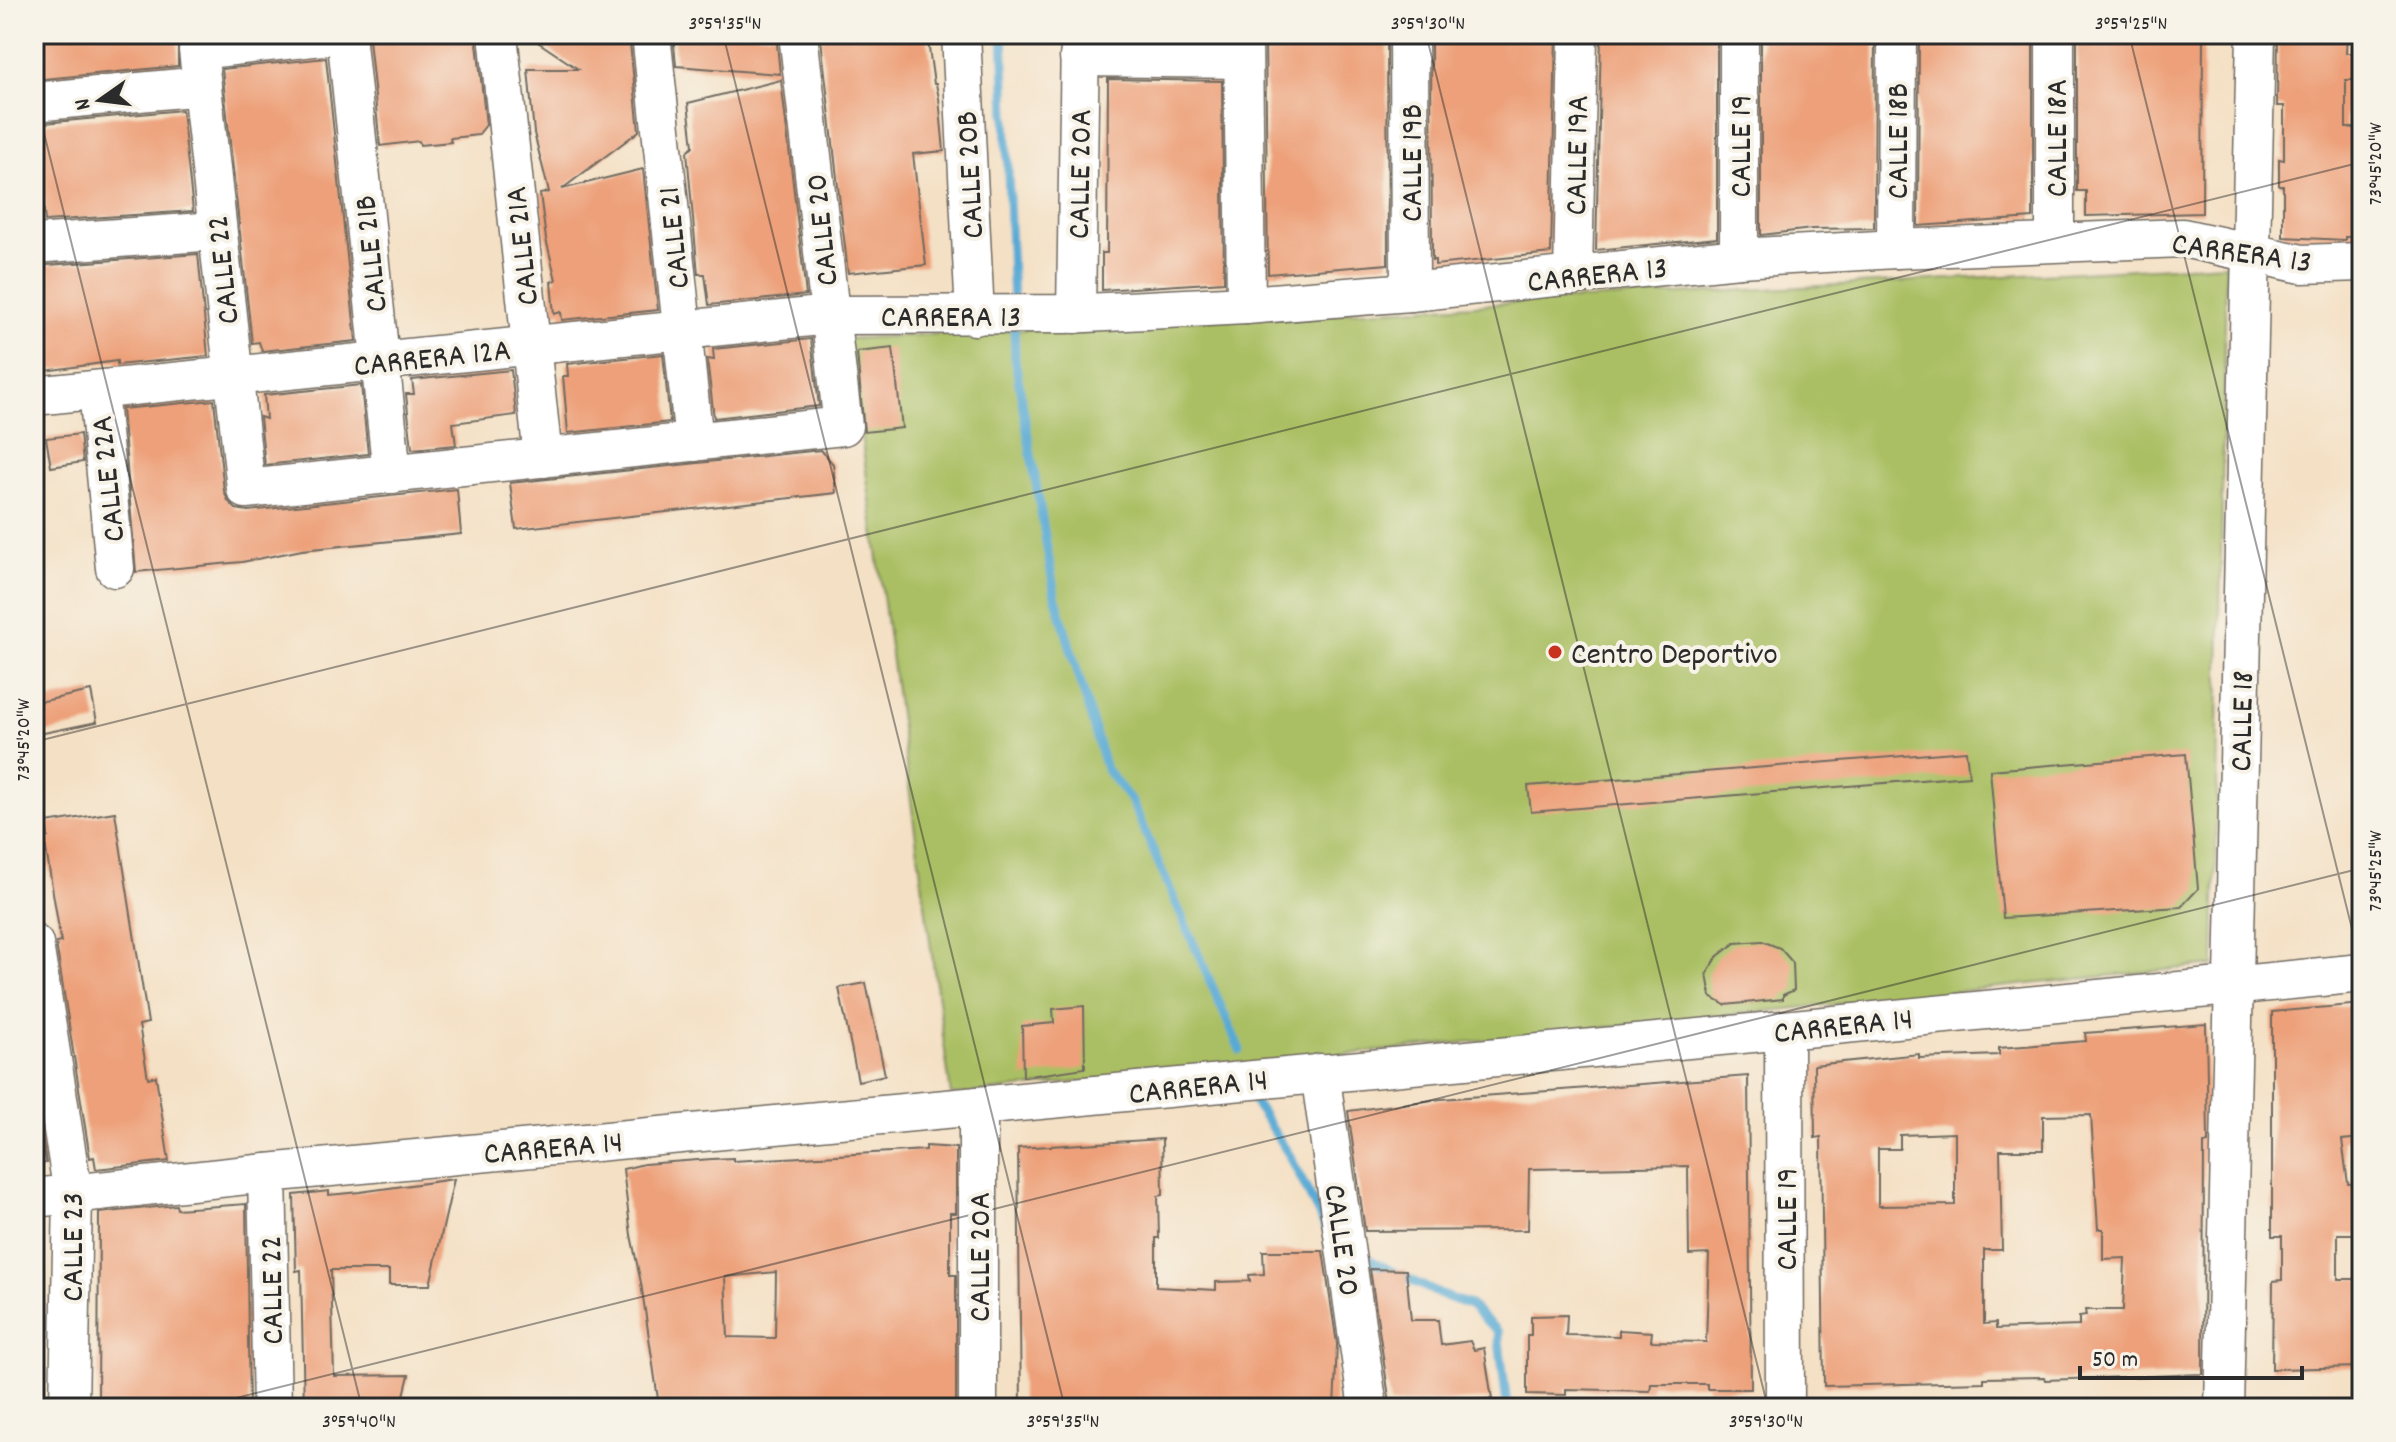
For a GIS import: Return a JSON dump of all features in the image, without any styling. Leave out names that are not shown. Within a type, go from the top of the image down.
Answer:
[{"type":"street","points":[[34,102],[200,68],[343,34]]},
{"type":"street","name":"CALLE 21B","points":[[343,34],[392,474]]},
{"type":"street","name":"CALLE 21A","points":[[498,34],[543,458]]},
{"type":"street","name":"CALLE 21","points":[[651,34],[694,442]]},
{"type":"street","name":"CALLE 20","points":[[694,442],[843,426],[798,34]]},
{"type":"street","name":"CALLE 20B","points":[[961,34],[980,315]]},
{"type":"street","name":"CALLE 19B","points":[[1409,34],[1410,292]]},
{"type":"street","name":"CALLE 19A","points":[[1573,276],[1578,34]]},
{"type":"street","name":"CALLE 19","points":[[1739,34],[1739,258]]},
{"type":"street","name":"CALLE 18B","points":[[1896,249],[1897,34]]},
{"type":"street","name":"CALLE 18A","points":[[2055,34],[2055,242]]},
{"type":"street","name":"CALLE 18","points":[[2224,1408],[2256,34]]},
{"type":"street","points":[[1080,45],[1243,46],[1246,305]]},
{"type":"street","name":"CALLE 20A","points":[[1071,314],[1080,45]]},
{"type":"street","name":"CALLE 22","points":[[200,68],[246,489],[392,474]]},
{"type":"street","points":[[34,244],[217,231]]},
{"type":"street","name":"CARRERA 13","points":[[830,315],[1071,314],[1246,305],[1410,292],[1739,258],[2055,242],[2183,238],[2302,264],[2362,262]]},
{"type":"street","name":"CARRERA 12A","points":[[34,396],[830,315]]},
{"type":"street","name":"CALLE 22A","points":[[98,390],[115,568]]},
{"type":"street","points":[[392,474],[694,442]]},
{"type":"street","name":"CALLE 23","points":[[34,944],[39,998],[73,1194],[69,1408]]},
{"type":"street","name":"CARRERA 14","points":[[34,1198],[267,1173],[2362,973]]},
{"type":"street","name":"CALLE 19","points":[[1784,1030],[1785,1408]]},
{"type":"street","name":"CALLE 20","points":[[1320,1073],[1368,1408]]},
{"type":"street","name":"CALLE 20A","points":[[978,1106],[978,1408]]},
{"type":"street","name":"CALLE 22","points":[[267,1173],[272,1408]]},
{"type":"green space","name":"Centro Deportivo","points":[[2226,264],[2214,965],[951,1095],[848,339]]},
{"type":"building","points":[[34,34],[183,34],[178,42],[178,66],[34,80]]},
{"type":"building","points":[[421,34],[476,34],[486,125],[478,135],[450,138],[451,142],[420,145],[419,141],[380,146],[369,39]]},
{"type":"building","points":[[526,34],[629,34],[639,131],[562,189],[643,169],[658,310],[562,320],[561,312],[554,314],[551,282],[556,280],[540,194],[549,192],[534,133],[528,69],[578,69]]},
{"type":"building","points":[[673,34],[776,34],[780,74],[676,66]]},
{"type":"building","points":[[825,34],[927,34],[939,98],[944,151],[913,154],[926,265],[848,273],[821,39],[825,39]]},
{"type":"building","points":[[1265,34],[1387,34],[1388,264],[1268,274]]},
{"type":"building","points":[[1443,34],[1556,34],[1551,253],[1435,265],[1435,260],[1432,260],[1431,40],[1443,40]]},
{"type":"building","points":[[1601,34],[1717,34],[1717,238],[1596,250]]},
{"type":"building","points":[[1761,34],[1875,34],[1874,228],[1812,229],[1761,235]]},
{"type":"building","points":[[1919,34],[2033,34],[2033,218],[1918,226]]},
{"type":"building","points":[[2077,34],[2203,34],[2202,213],[2086,216],[2086,191],[2077,191]]},
{"type":"building","points":[[2278,34],[2347,34],[2346,53],[2362,53],[2362,80],[2346,80],[2346,128],[2362,128],[2362,237],[2345,237],[2345,240],[2283,237],[2283,186],[2279,186],[2279,159],[2284,160],[2284,106],[2277,106]]},
{"type":"building","points":[[326,58],[356,341],[262,351],[259,342],[252,343],[222,69]]},
{"type":"building","points":[[1108,79],[1222,81],[1224,282],[1102,290],[1102,253],[1107,253]]},
{"type":"building","points":[[781,80],[806,295],[709,305],[705,274],[698,274],[687,152],[693,146],[688,103]]},
{"type":"building","points":[[182,110],[193,211],[45,221],[39,166],[34,167],[34,124]]},
{"type":"building","points":[[198,254],[208,356],[117,365],[117,361],[38,372],[34,353],[34,266]]},
{"type":"building","points":[[811,339],[819,406],[714,418],[707,359],[714,360],[713,349]]},
{"type":"building","points":[[893,348],[902,428],[864,432],[857,352]]},
{"type":"building","points":[[663,354],[670,422],[568,433],[563,376],[568,376],[567,364]]},
{"type":"building","points":[[511,370],[516,415],[453,423],[456,445],[412,449],[406,394],[414,394],[412,380]]},
{"type":"building","points":[[361,385],[368,454],[265,465],[260,417],[266,419],[264,395]]},
{"type":"building","points":[[214,400],[224,491],[236,509],[248,511],[457,489],[461,534],[302,550],[242,562],[136,572],[122,409]]},
{"type":"building","points":[[80,434],[83,462],[51,467],[46,438]]},
{"type":"building","points":[[821,450],[833,464],[836,493],[516,529],[510,483]]},
{"type":"building","points":[[91,691],[97,722],[34,735],[34,703]]},
{"type":"building","points":[[1966,751],[1969,776],[1531,812],[1528,786]]},
{"type":"building","points":[[2186,754],[2198,889],[2181,907],[2003,918],[1990,770]]},
{"type":"building","points":[[115,812],[148,1023],[139,1025],[148,1078],[156,1076],[169,1161],[96,1169],[94,1157],[90,1158],[56,943],[61,942],[44,837],[48,837],[46,823]]},
{"type":"building","points":[[1762,941],[1780,948],[1793,963],[1794,990],[1783,995],[1783,999],[1725,1005],[1711,997],[1707,974],[1718,956],[1735,943]]},
{"type":"building","points":[[866,983],[885,1075],[858,1081],[839,988]]},
{"type":"building","points":[[2362,1004],[2362,1138],[2342,1140],[2348,1184],[2362,1183],[2362,1234],[2338,1234],[2338,1279],[2362,1279],[2362,1367],[2272,1369],[2273,1281],[2282,1280],[2282,1236],[2272,1236],[2272,1012]]},
{"type":"building","points":[[1084,1006],[1085,1068],[1023,1077],[1022,1026],[1054,1023],[1053,1009]]},
{"type":"building","points":[[2206,1024],[2208,1143],[2204,1144],[2203,1374],[2045,1380],[2044,1377],[1984,1378],[1984,1382],[1824,1386],[1821,1137],[1815,1138],[1814,1065],[1919,1054],[1919,1058],[1999,1055],[1999,1048],[2086,1041],[2085,1033]],"holes":[[[2091,1115],[2098,1229],[2103,1229],[2103,1259],[2125,1258],[2123,1310],[2085,1310],[2086,1316],[2079,1317],[2079,1326],[1996,1329],[1996,1323],[1984,1324],[1984,1250],[2002,1250],[2000,1150],[2043,1150],[2043,1116]],[[1955,1133],[1955,1205],[1878,1206],[1878,1149],[1900,1149],[1900,1135]]]},
{"type":"building","points":[[1748,1076],[1751,1389],[1707,1389],[1707,1384],[1651,1384],[1650,1391],[1566,1389],[1566,1395],[1527,1394],[1527,1335],[1531,1335],[1531,1316],[1567,1315],[1566,1335],[1619,1336],[1619,1330],[1652,1332],[1651,1341],[1706,1342],[1709,1254],[1689,1255],[1688,1166],[1529,1169],[1528,1230],[1365,1231],[1348,1111],[1441,1099]]},
{"type":"building","points":[[34,1087],[46,1163],[34,1165]]},
{"type":"building","points":[[1162,1139],[1163,1195],[1158,1196],[1156,1287],[1216,1290],[1216,1282],[1250,1281],[1249,1275],[1264,1274],[1263,1251],[1323,1251],[1337,1344],[1334,1408],[1021,1408],[1018,1148]]},
{"type":"building","points":[[926,1146],[956,1148],[956,1213],[950,1213],[950,1275],[956,1275],[956,1408],[659,1406],[623,1169],[644,1164],[712,1159],[733,1158],[733,1161],[926,1150]],"holes":[[[776,1272],[775,1338],[728,1337],[725,1277]]]},
{"type":"building","points":[[454,1179],[430,1285],[389,1285],[389,1270],[331,1270],[334,1376],[409,1375],[401,1408],[304,1408],[301,1270],[296,1271],[294,1195],[329,1191],[329,1195],[360,1192]]},
{"type":"building","points":[[246,1204],[249,1408],[98,1408],[99,1213],[176,1205],[177,1209]]},
{"type":"building","points":[[1370,1269],[1406,1270],[1411,1320],[1438,1320],[1441,1345],[1470,1341],[1474,1350],[1484,1348],[1492,1399],[1390,1404]]},
{"type":"waterway","points":[[1003,34],[1013,305]]},
{"type":"waterway","points":[[1014,323],[1015,360],[1055,595],[1106,769],[1132,802],[1240,1050]]},
{"type":"waterway","points":[[1254,1101],[1290,1156],[1326,1229]]},
{"type":"waterway","points":[[1356,1253],[1441,1295],[1470,1305],[1498,1332],[1507,1405]]},
{"type":"place","name":"Centro Deportivo","points":[[1555,652]]}]
